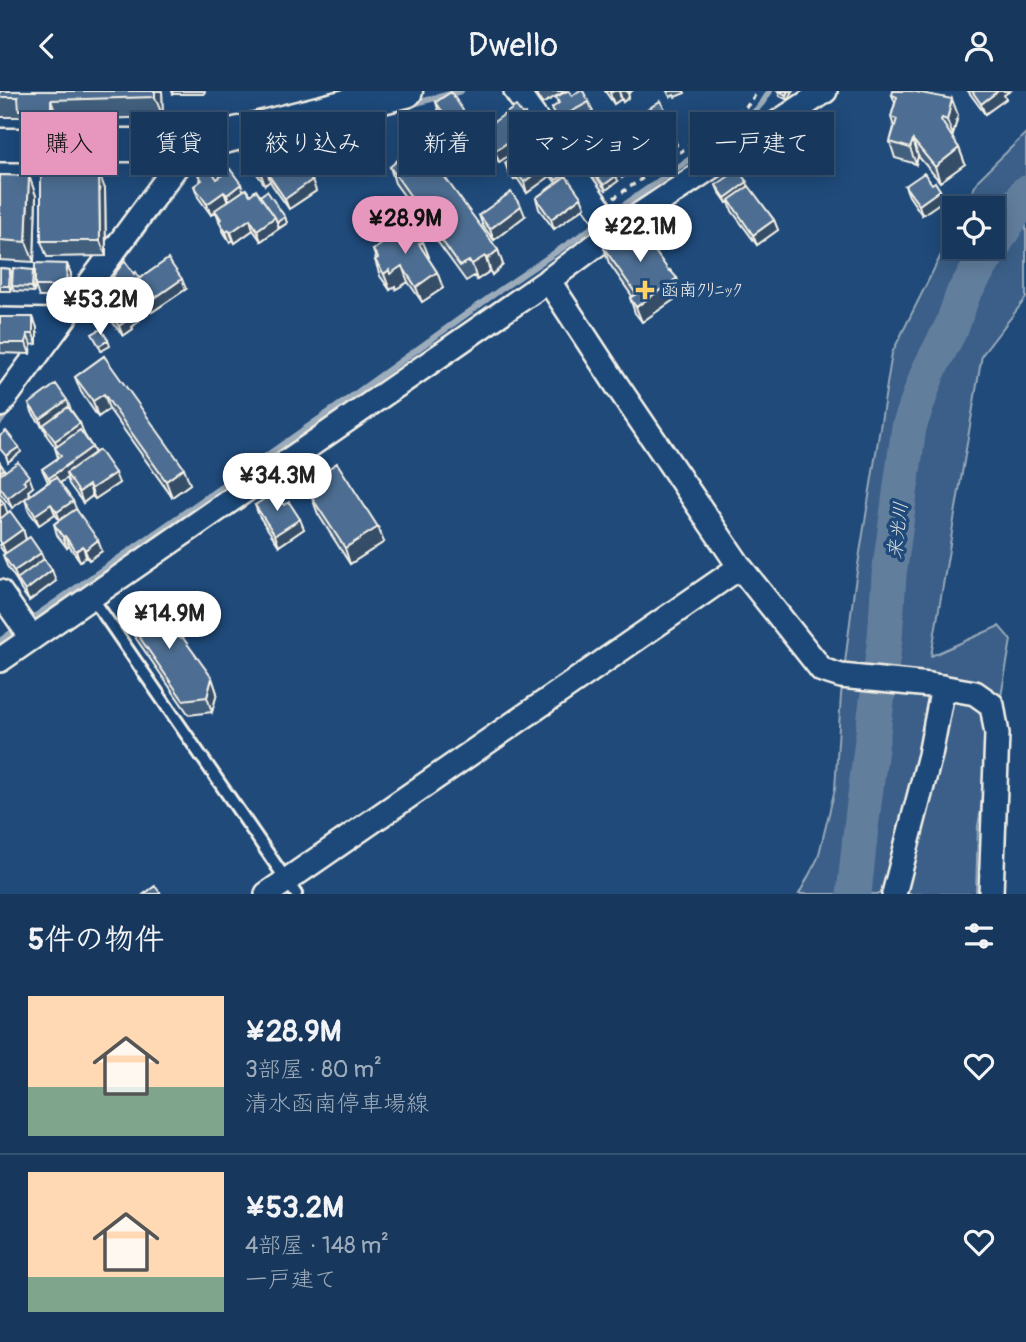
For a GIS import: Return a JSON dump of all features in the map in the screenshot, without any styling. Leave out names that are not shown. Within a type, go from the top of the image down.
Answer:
[{"type":"main road","points":[[227,136],[406,91]]},
{"type":"main road","points":[[0,145],[131,145]]},
{"type":"street","points":[[516,91],[615,231]]},
{"type":"street","points":[[0,660],[615,231],[825,91]]},
{"type":"street","points":[[0,405],[170,175]]},
{"type":"street","points":[[548,280],[740,567],[822,670],[841,676],[975,693],[992,705],[997,734],[991,894]]},
{"type":"street","points":[[0,320],[62,321]]},
{"type":"street","points":[[267,894],[292,887],[740,567]]},
{"type":"street","points":[[0,592],[32,638]]},
{"type":"street","points":[[894,894],[930,755],[936,686]]},
{"type":"lane","points":[[92,596],[292,887]]},
{"type":"path","points":[[599,208],[748,105],[758,91]]},
{"type":"shaded area","points":[[1026,133],[1026,298],[982,355],[931,656],[999,626],[1011,640],[978,826],[976,894],[799,894],[818,858],[835,789],[841,695],[854,590],[892,353],[942,253],[942,259],[1005,259],[1005,196],[970,196],[978,180]]},
{"type":"building","points":[[0,91],[155,91],[155,97],[51,100],[51,110],[19,110],[18,97],[0,97]]},
{"type":"building","points":[[567,91],[572,96],[583,91],[589,102],[571,112],[554,112],[552,108],[559,103],[556,97]]},
{"type":"building","points":[[893,91],[911,91],[952,99],[947,120],[941,120],[959,148],[935,167],[913,140],[910,148],[890,142],[897,119],[891,117],[897,97],[892,95]]},
{"type":"building","points":[[972,91],[998,91],[981,104]]},
{"type":"building","points":[[451,92],[464,112],[442,112],[436,102]]},
{"type":"building","points":[[660,101],[667,112],[644,112]]},
{"type":"building","points":[[516,106],[521,112],[509,112],[509,141],[495,151],[495,121]]},
{"type":"building","points":[[399,159],[399,175],[443,175],[498,250],[487,259],[485,256],[472,264],[469,261],[460,266],[390,167]]},
{"type":"building","points":[[230,169],[241,184],[227,195],[224,192],[207,204],[194,186],[202,180],[199,175],[214,175],[217,179],[227,175]]},
{"type":"building","points":[[924,173],[940,190],[919,205],[905,186]]},
{"type":"building","points":[[0,175],[29,176],[26,242],[0,240]]},
{"type":"building","points":[[41,175],[99,175],[100,241],[41,241]]},
{"type":"building","points":[[269,175],[308,175],[312,180],[285,199]]},
{"type":"building","points":[[518,175],[533,175],[524,182]]},
{"type":"building","points":[[596,175],[615,175],[616,176],[604,185]]},
{"type":"building","points":[[731,175],[742,175],[747,182],[725,198],[716,185]]},
{"type":"building","points":[[566,176],[581,197],[551,219],[536,198]]},
{"type":"building","points":[[749,186],[774,220],[753,235],[729,200]]},
{"type":"building","points":[[246,189],[250,195],[256,190],[275,217],[257,230],[250,219],[231,232],[226,232],[215,210]]},
{"type":"building","points":[[267,191],[285,217],[277,222],[260,196]]},
{"type":"building","points":[[511,192],[521,206],[490,229],[479,215]]},
{"type":"building","points":[[639,223],[647,235],[644,236],[677,278],[636,307],[630,298],[636,294],[604,248]]},
{"type":"building","points":[[411,224],[423,242],[419,244],[437,272],[416,287],[402,266],[390,274],[389,270],[384,274],[375,260],[378,258],[373,250]]},
{"type":"building","points":[[168,259],[182,279],[149,302],[135,282]]},
{"type":"building","points":[[125,261],[139,278],[122,290],[113,276]]},
{"type":"building","points":[[35,263],[67,264],[66,286],[35,286]]},
{"type":"building","points":[[0,268],[10,269],[9,286],[0,286]]},
{"type":"building","points":[[13,268],[33,270],[32,287],[12,286]]},
{"type":"building","points":[[115,283],[135,311],[119,326],[97,296]]},
{"type":"building","points":[[0,317],[33,317],[33,334],[27,334],[26,343],[0,343]]},
{"type":"building","points":[[101,329],[108,340],[99,346],[92,334]]},
{"type":"building","points":[[104,356],[184,468],[166,481],[104,394],[93,401],[75,377]]},
{"type":"building","points":[[56,384],[67,400],[40,419],[29,404]]},
{"type":"building","points":[[68,407],[80,423],[55,441],[43,425]]},
{"type":"building","points":[[80,430],[92,447],[49,478],[42,469],[61,456],[55,448]]},
{"type":"building","points":[[6,431],[19,447],[6,456],[0,449],[0,436]]},
{"type":"building","points":[[99,450],[115,473],[91,489],[89,485],[79,492],[66,473]]},
{"type":"building","points":[[18,462],[29,476],[23,481],[26,484],[8,498],[0,487],[0,475]]},
{"type":"building","points":[[337,463],[378,527],[345,548],[312,498],[317,495],[308,482]]},
{"type":"building","points":[[56,477],[73,501],[57,512],[51,504],[35,515],[25,499]]},
{"type":"building","points":[[275,492],[284,505],[289,502],[300,519],[275,535],[255,505]]},
{"type":"building","points":[[76,509],[98,540],[85,550],[83,546],[76,551],[54,524]]},
{"type":"building","points":[[10,511],[23,529],[2,544],[0,519]]},
{"type":"building","points":[[30,537],[41,553],[14,571],[3,555]]},
{"type":"building","points":[[44,559],[52,570],[25,591],[17,579]]},
{"type":"building","points":[[141,598],[149,608],[166,608],[165,617],[171,627],[166,630],[169,636],[183,638],[212,678],[207,697],[183,700],[122,612]]},
{"type":"building","points":[[155,886],[161,894],[144,894]]},
{"type":"waterway","points":[[409,105],[461,91]]},
{"type":"waterway","points":[[27,622],[740,124],[757,109],[770,91]]},
{"type":"waterway","points":[[110,275],[185,175]]},
{"type":"waterway","name":"来光川","points":[[854,894],[885,638],[889,575],[909,427],[928,372],[952,326],[963,294],[1026,193]]},
{"type":"waterway","points":[[0,422],[9,410]]},
{"type":"waterway","points":[[0,641],[18,628]]},
{"type":"place","name":"函南ｸﾘﾆｯｸ","points":[[645,290]]}]
